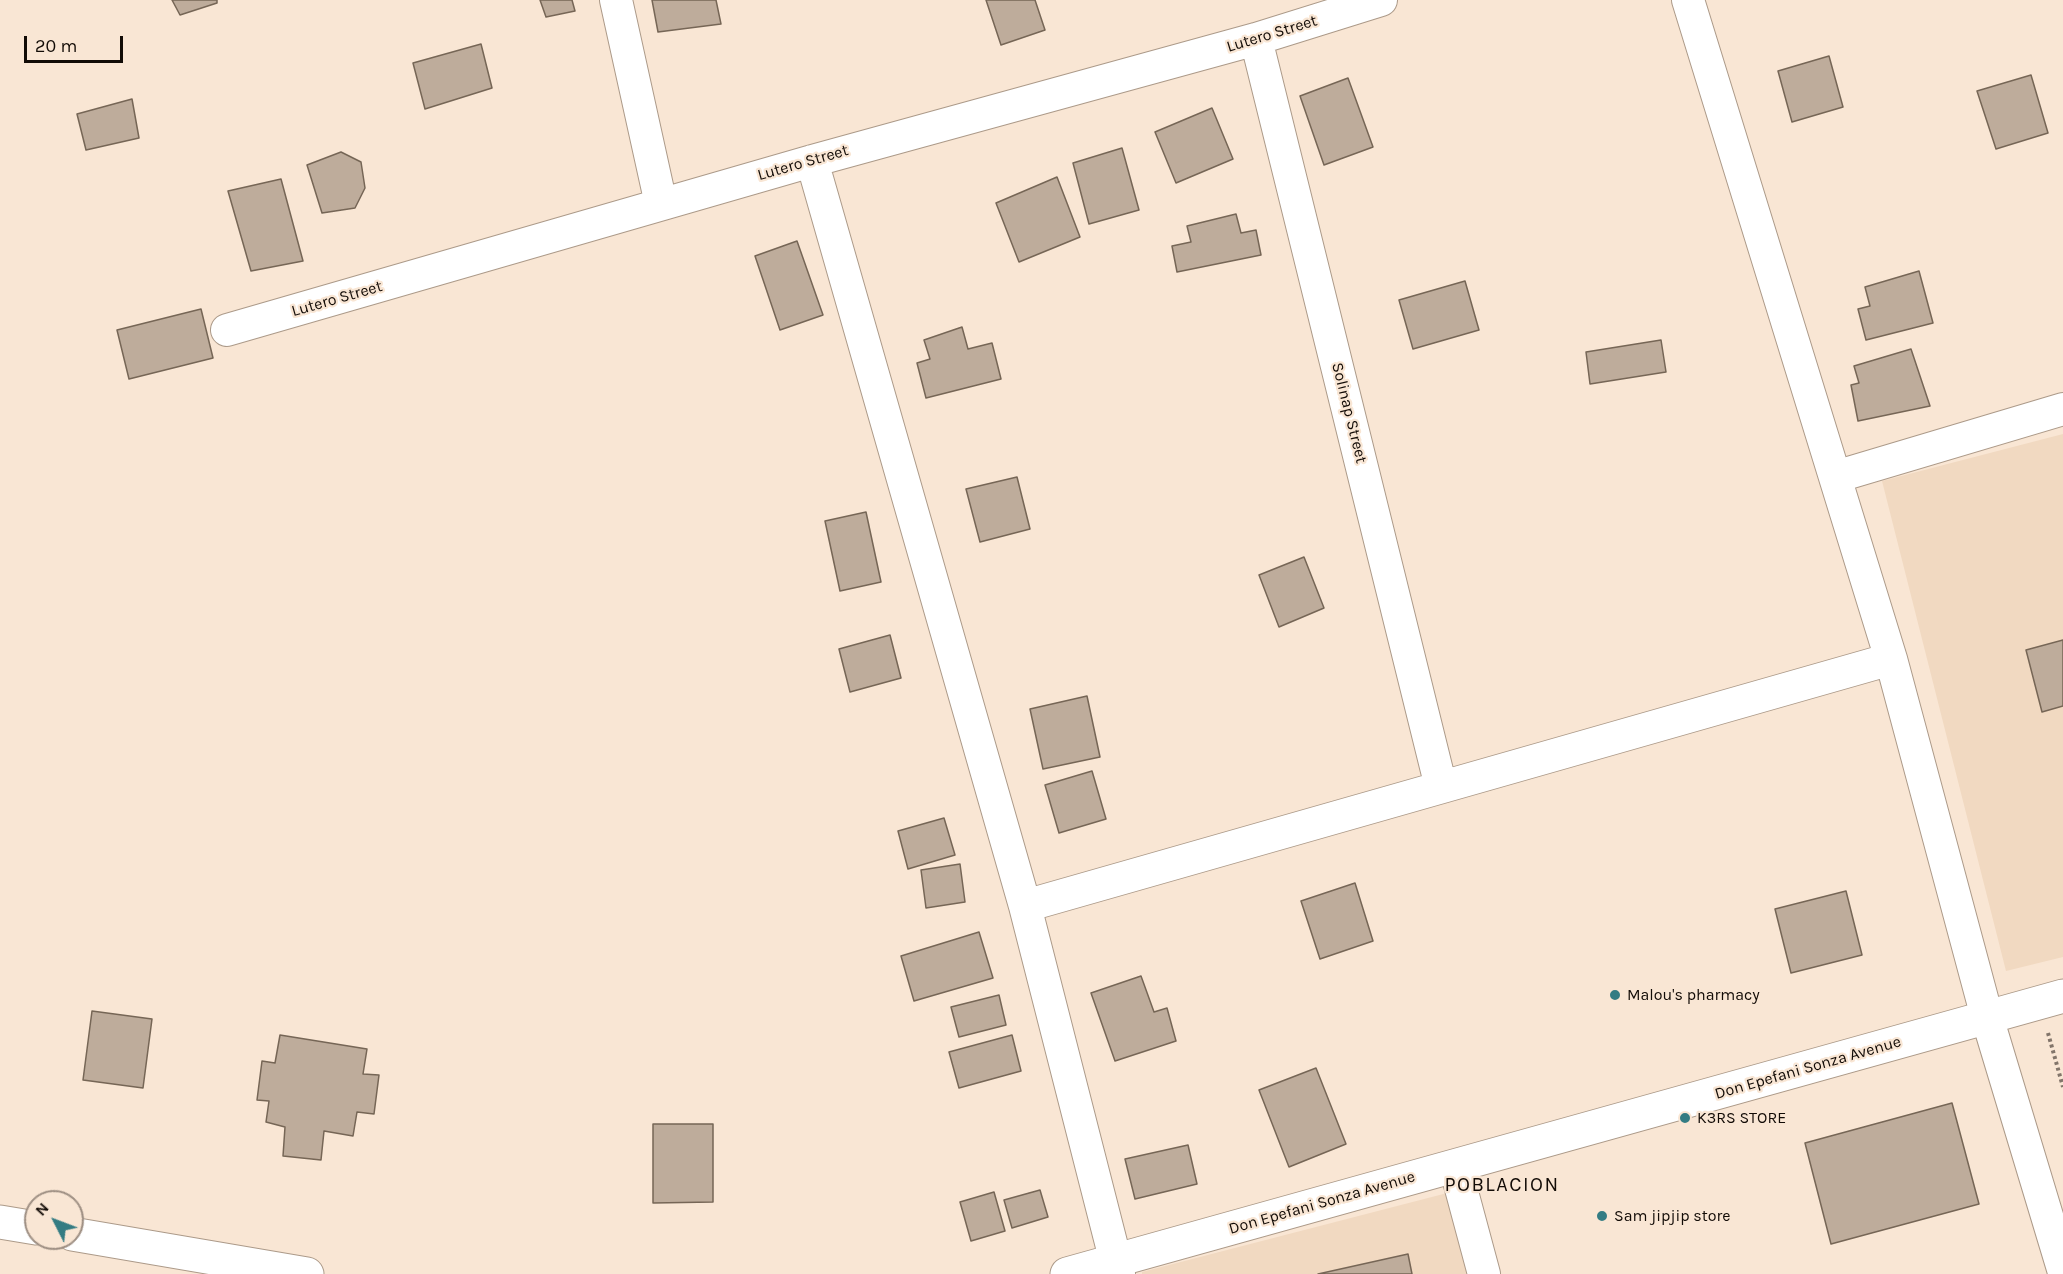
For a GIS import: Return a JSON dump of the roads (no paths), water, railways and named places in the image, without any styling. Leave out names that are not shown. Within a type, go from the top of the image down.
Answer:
[{"type":"main road","name":"Don Epefani Sonza Avenue","points":[[1067,1274],[1117,1268],[1455,1166],[2051,1000]]},
{"type":"main road","points":[[0,1222],[24,1226]]},
{"type":"main road","points":[[84,1236],[307,1274]]},
{"type":"street","points":[[616,0],[661,204]]},
{"type":"street","name":"Lutero Street","points":[[227,330],[812,161],[1256,39],[1381,0]]},
{"type":"street","points":[[1688,0],[1891,659],[1987,1017],[2063,1269]]},
{"type":"street","name":"Solinap Street","points":[[1256,39],[1441,787]]},
{"type":"street","points":[[812,161],[1025,906],[1117,1268]]},
{"type":"street","points":[[1835,477],[2063,408]]},
{"type":"street","points":[[1025,906],[1891,659]]},
{"type":"street","points":[[1455,1166],[1484,1274]]},
{"type":"place","name":"Malou's pharmacy","points":[[1615,995]]},
{"type":"place","name":"K3RS STORE","points":[[1685,1118]]},
{"type":"place","name":"Sam jipjip store","points":[[1602,1216]]},
{"type":"district","name":"POBLACION","points":[[1502,1185]]}]
